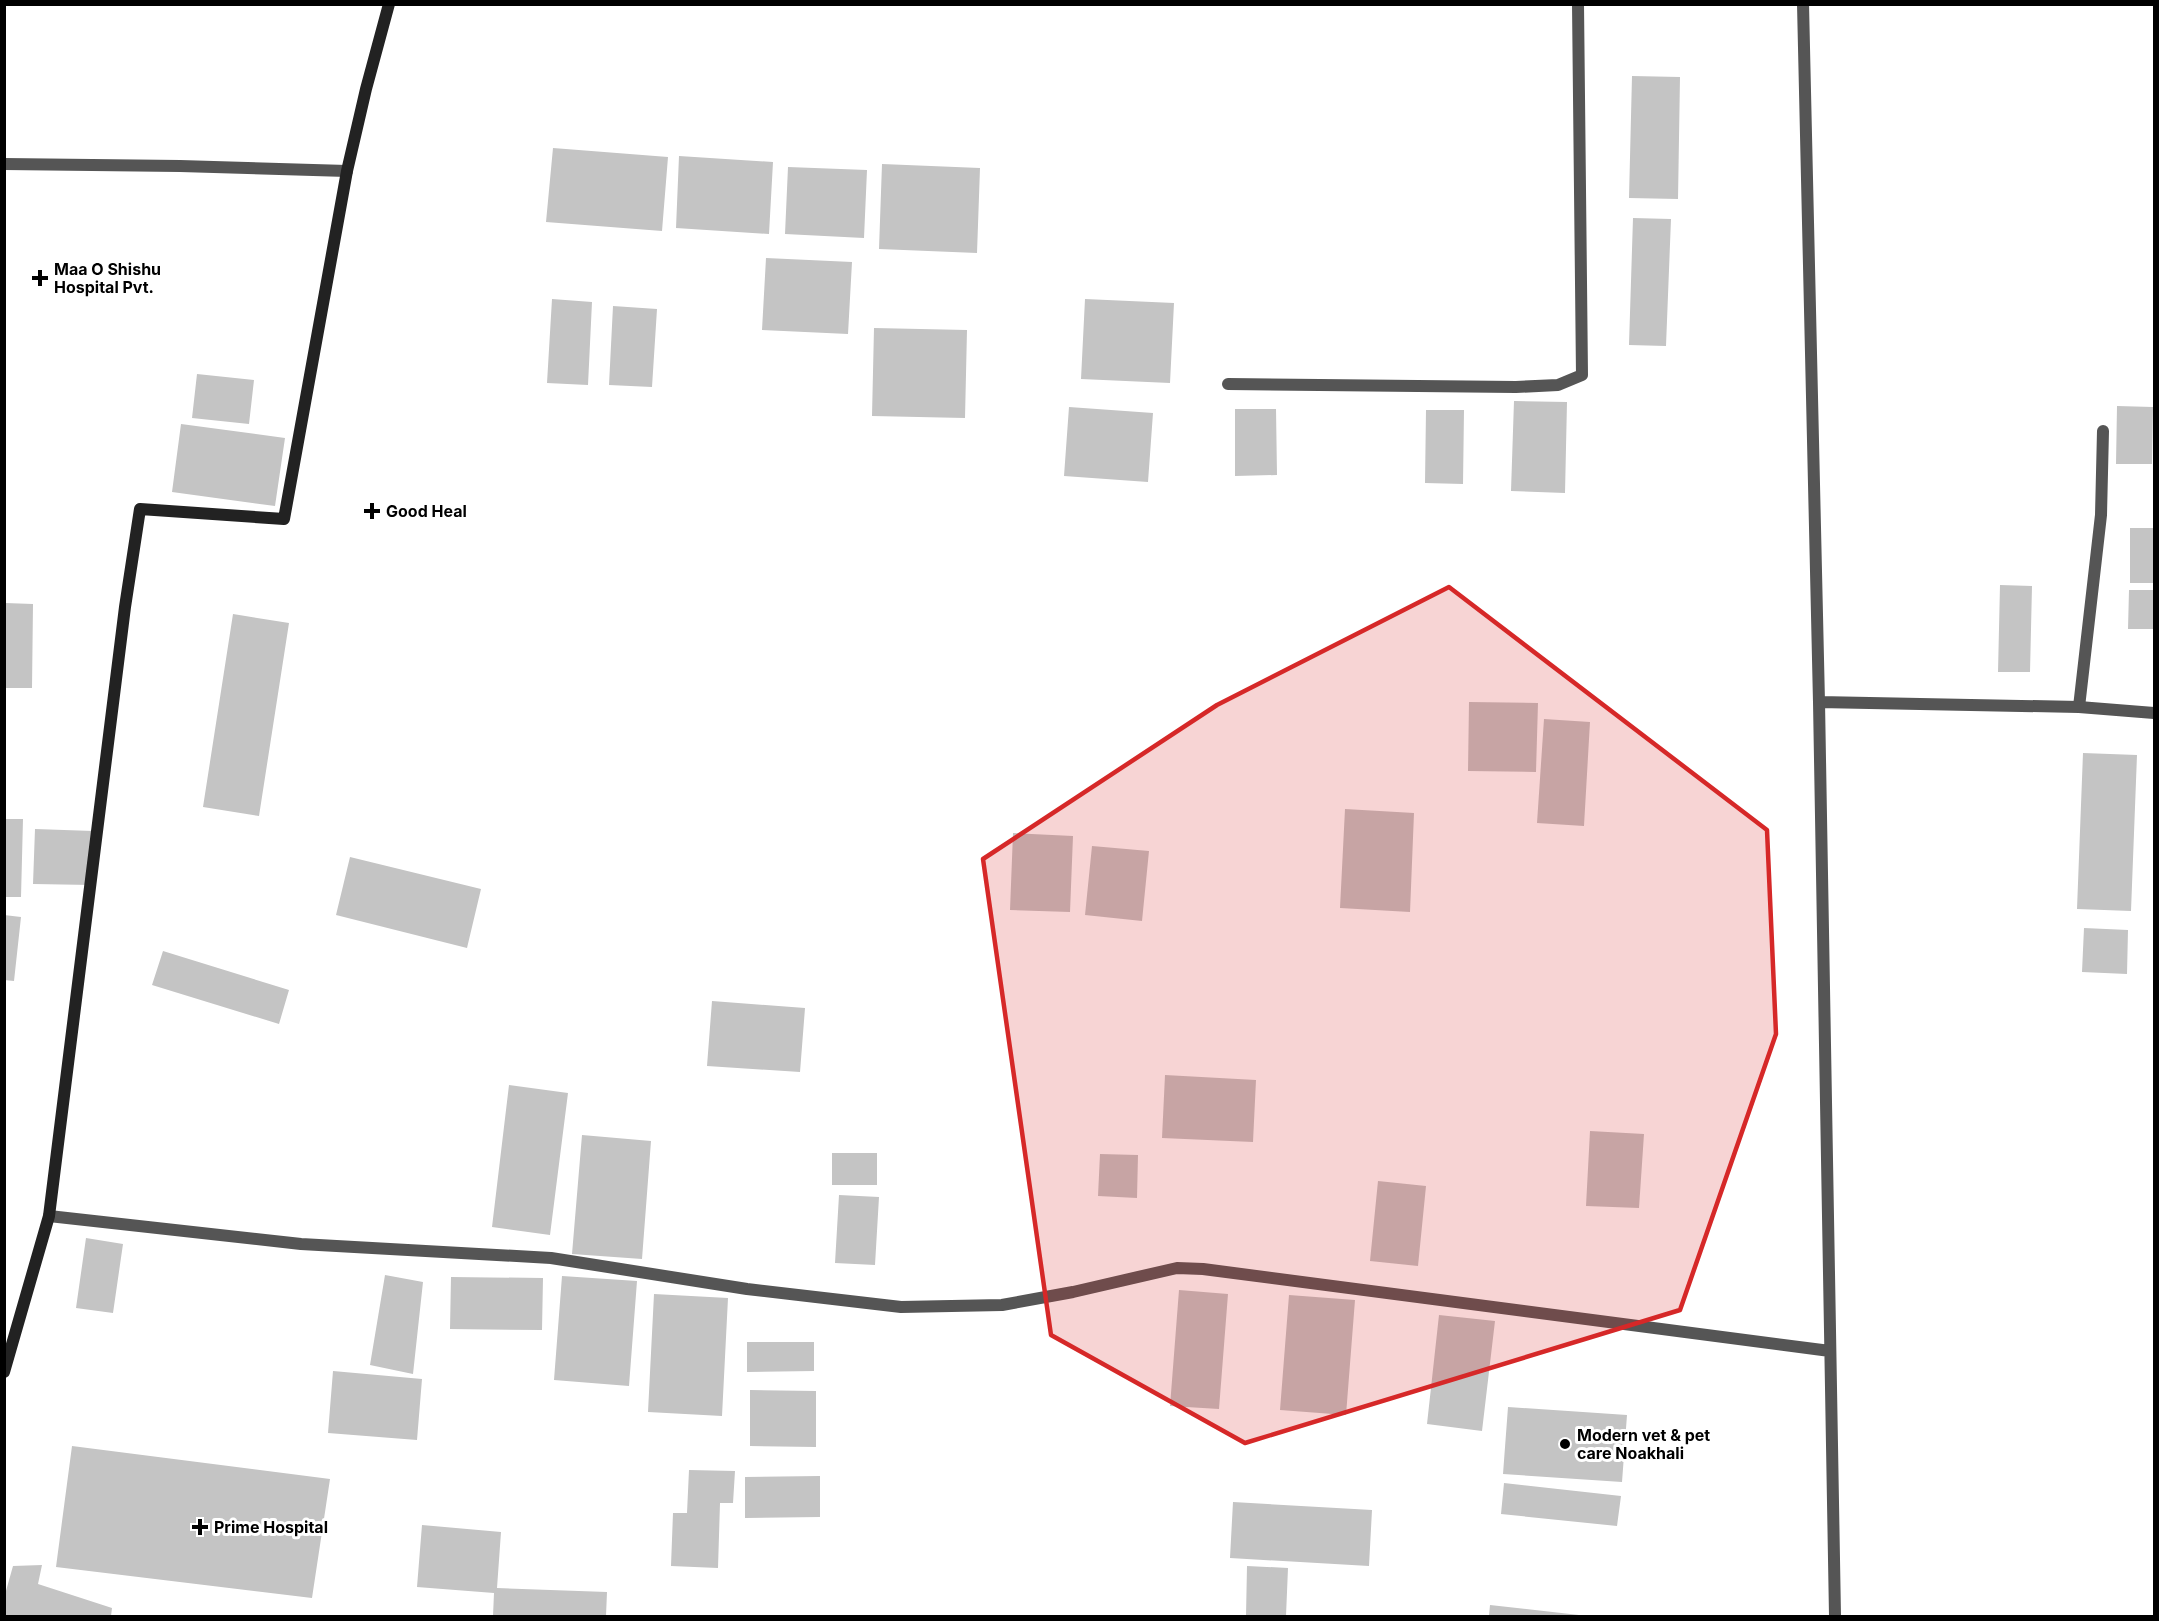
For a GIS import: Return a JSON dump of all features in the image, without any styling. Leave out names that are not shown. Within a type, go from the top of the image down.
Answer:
[{"type":"street","points":[[4,1372],[50,1216],[122,630],[140,509],[284,519],[347,171],[389,4]]},
{"type":"street","points":[[1228,384],[1516,387],[1558,385],[1582,375],[1578,4]]},
{"type":"street","points":[[1803,4],[1819,702],[1835,1617]]},
{"type":"street","points":[[4,164],[347,171]]},
{"type":"street","points":[[2079,707],[2101,515],[2103,431]]},
{"type":"street","points":[[1819,702],[2079,707],[2154,713]]},
{"type":"street","points":[[50,1216],[301,1244],[551,1258],[747,1289],[901,1307],[1002,1305],[1073,1292],[1177,1268],[1203,1269],[1830,1351]]},
{"type":"highlighted area","points":[[1449,587],[1767,830],[1776,1034],[1680,1310],[1245,1443],[1051,1335],[983,859],[1217,705]]},
{"type":"building","points":[[1632,76],[1680,77],[1678,199],[1629,198]]},
{"type":"building","points":[[553,148],[668,157],[662,231],[546,222]]},
{"type":"building","points":[[679,156],[773,162],[769,234],[676,228]]},
{"type":"building","points":[[882,164],[980,168],[977,253],[879,249]]},
{"type":"building","points":[[788,167],[867,170],[864,238],[785,234]]},
{"type":"building","points":[[1633,218],[1671,219],[1666,346],[1629,345]]},
{"type":"building","points":[[766,258],[852,262],[848,334],[762,330]]},
{"type":"building","points":[[552,299],[592,302],[588,385],[547,383]]},
{"type":"building","points":[[1085,299],[1174,303],[1170,383],[1081,379]]},
{"type":"building","points":[[613,306],[657,309],[652,387],[609,385]]},
{"type":"building","points":[[874,328],[967,330],[965,418],[872,416]]},
{"type":"building","points":[[197,374],[254,380],[249,424],[192,418]]},
{"type":"building","points":[[1514,401],[1567,402],[1565,493],[1511,491]]},
{"type":"building","points":[[2117,406],[2153,407],[2152,464],[2116,464]]},
{"type":"building","points":[[1069,407],[1153,413],[1148,482],[1064,476]]},
{"type":"building","points":[[1235,409],[1276,409],[1277,475],[1235,476]]},
{"type":"building","points":[[1426,410],[1464,410],[1463,484],[1425,483]]},
{"type":"building","points":[[181,424],[285,438],[275,506],[172,492]]},
{"type":"building","points":[[2130,528],[2154,528],[2154,583],[2130,583]]},
{"type":"building","points":[[2000,585],[2032,586],[2030,672],[1998,672]]},
{"type":"building","points":[[2129,590],[2154,590],[2154,629],[2128,629]]},
{"type":"building","points":[[5,603],[33,604],[32,688],[5,688]]},
{"type":"building","points":[[233,614],[289,623],[259,816],[203,807]]},
{"type":"building","points":[[1469,702],[1538,703],[1536,772],[1468,771]]},
{"type":"building","points":[[1544,719],[1590,722],[1584,826],[1537,823]]},
{"type":"building","points":[[2083,753],[2137,755],[2131,911],[2077,909]]},
{"type":"building","points":[[1345,809],[1414,813],[1410,912],[1340,908]]},
{"type":"building","points":[[4,819],[23,819],[21,897],[4,897]]},
{"type":"building","points":[[35,829],[93,831],[92,885],[33,884]]},
{"type":"building","points":[[1013,833],[1073,836],[1070,912],[1010,910]]},
{"type":"building","points":[[1092,846],[1149,851],[1142,921],[1085,915]]},
{"type":"building","points":[[350,857],[481,889],[467,948],[336,915]]},
{"type":"building","points":[[4,915],[21,917],[14,981],[4,980]]},
{"type":"building","points":[[2084,928],[2128,930],[2127,974],[2082,972]]},
{"type":"building","points":[[163,951],[289,990],[279,1024],[152,985]]},
{"type":"building","points":[[712,1001],[805,1008],[800,1072],[707,1066]]},
{"type":"building","points":[[1165,1075],[1256,1080],[1253,1142],[1162,1138]]},
{"type":"building","points":[[509,1085],[568,1093],[550,1235],[492,1227]]},
{"type":"building","points":[[1590,1131],[1644,1134],[1639,1208],[1586,1206]]},
{"type":"building","points":[[582,1135],[651,1141],[642,1259],[572,1254]]},
{"type":"building","points":[[832,1153],[877,1153],[877,1185],[832,1185]]},
{"type":"building","points":[[1100,1154],[1138,1155],[1137,1198],[1098,1196]]},
{"type":"building","points":[[1378,1181],[1426,1186],[1418,1266],[1370,1261]]},
{"type":"building","points":[[839,1195],[879,1197],[875,1265],[835,1263]]},
{"type":"building","points":[[86,1238],[123,1244],[113,1313],[76,1308]]},
{"type":"building","points":[[385,1275],[423,1282],[413,1374],[370,1365]]},
{"type":"building","points":[[562,1276],[637,1281],[629,1386],[554,1380]]},
{"type":"building","points":[[451,1277],[543,1278],[542,1330],[450,1329]]},
{"type":"building","points":[[1179,1290],[1228,1294],[1219,1409],[1170,1406]]},
{"type":"building","points":[[654,1294],[728,1298],[722,1416],[648,1412]]},
{"type":"building","points":[[1289,1295],[1355,1300],[1346,1415],[1280,1410]]},
{"type":"building","points":[[1439,1315],[1495,1321],[1482,1431],[1427,1424]]},
{"type":"building","points":[[747,1342],[814,1342],[814,1371],[747,1372]]},
{"type":"building","points":[[333,1371],[422,1379],[417,1440],[328,1433]]},
{"type":"building","points":[[750,1390],[816,1391],[816,1447],[750,1446]]},
{"type":"building","name":"Modern vet & pet care Noakhali","points":[[1508,1407],[1627,1415],[1622,1482],[1503,1474]]},
{"type":"building","name":"Prime Hospital","points":[[72,1446],[330,1479],[312,1598],[56,1567]]},
{"type":"building","points":[[689,1470],[735,1471],[733,1503],[720,1503],[718,1568],[671,1566],[673,1513],[687,1513]]},
{"type":"building","points":[[820,1476],[820,1517],[745,1518],[745,1477]]},
{"type":"building","points":[[1504,1483],[1621,1496],[1617,1526],[1501,1514]]},
{"type":"building","points":[[1233,1502],[1372,1510],[1369,1566],[1230,1558]]},
{"type":"building","points":[[422,1525],[501,1532],[497,1588],[607,1592],[606,1616],[493,1616],[494,1593],[417,1587]]},
{"type":"building","points":[[42,1565],[38,1584],[112,1608],[111,1616],[4,1616],[4,1598],[13,1566]]},
{"type":"building","points":[[1247,1566],[1288,1568],[1286,1616],[1246,1616]]},
{"type":"building","points":[[1490,1605],[1579,1615],[1579,1616],[1489,1616]]},
{"type":"place","name":"Maa O Shishu Hospital Pvt.","points":[[40,278]]},
{"type":"place","name":"Good Heal","points":[[372,511]]},
{"type":"place","name":"Modern vet & pet care Noakhali","points":[[1565,1444]]},
{"type":"place","name":"Prime Hospital","points":[[200,1527]]}]
